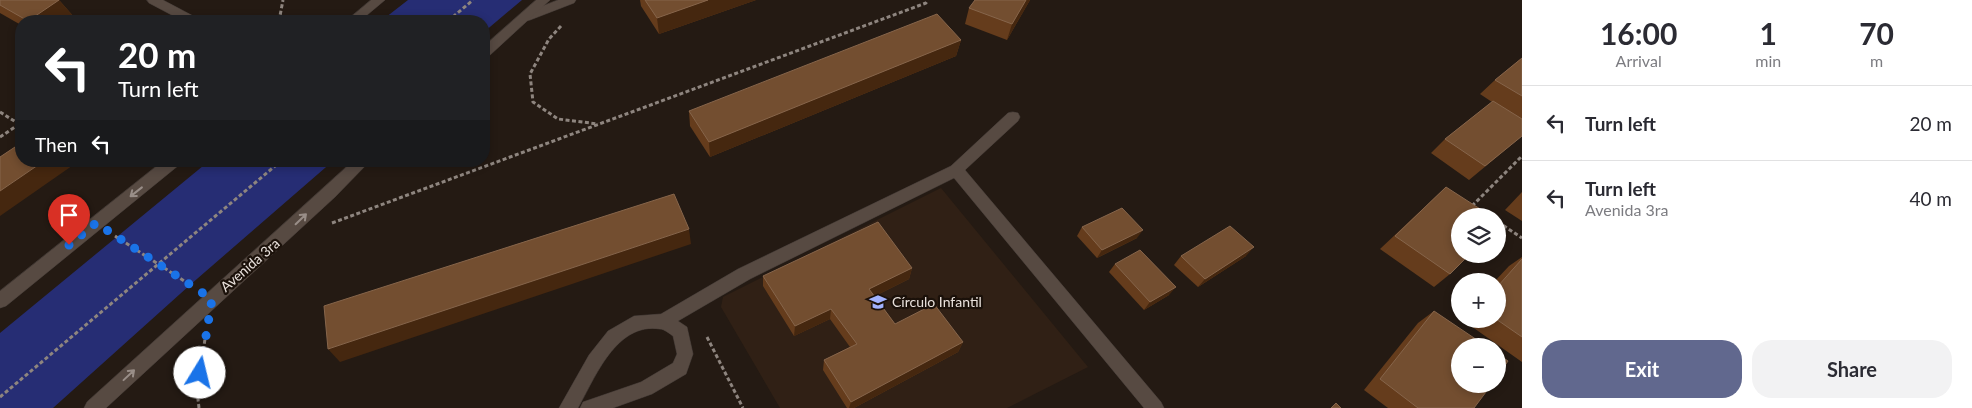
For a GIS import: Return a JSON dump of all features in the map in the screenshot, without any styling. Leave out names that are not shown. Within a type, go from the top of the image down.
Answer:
[{"type":"street","points":[[153,0],[182,15]]},
{"type":"street","points":[[360,15],[379,0]]},
{"type":"street","points":[[490,48],[544,0]]},
{"type":"street","points":[[526,17],[570,0]]},
{"type":"street","points":[[568,408],[595,361],[614,336],[634,323],[663,321],[744,274],[956,170],[1013,117]]},
{"type":"street","points":[[0,301],[166,167]]},
{"type":"street","name":"Avenida 3ra","points":[[93,408],[212,299],[276,244],[356,167]]},
{"type":"street","points":[[956,170],[1155,408]]},
{"type":"street","points":[[589,408],[646,388],[680,368],[685,354],[681,332],[663,321]]},
{"type":"path","points":[[280,15],[283,0]]},
{"type":"path","points":[[455,15],[473,0]]},
{"type":"path","points":[[490,164],[926,3],[928,0]]},
{"type":"path","points":[[566,19],[549,39],[530,74],[533,102],[558,119],[599,124]]},
{"type":"path","points":[[0,112],[15,121]]},
{"type":"path","points":[[0,137],[15,127]]},
{"type":"path","points":[[1476,208],[1472,205],[1522,156]]},
{"type":"path","points":[[0,397],[274,167]]},
{"type":"path","points":[[331,223],[483,167]]},
{"type":"path","points":[[96,223],[212,299],[196,391],[199,408]]},
{"type":"path","points":[[1506,227],[1522,238]]},
{"type":"path","points":[[681,332],[705,334],[743,408]]},
{"type":"shaded area","points":[[408,0],[522,0],[490,27],[490,15],[389,15]]},
{"type":"shaded area","points":[[202,167],[326,167],[190,285],[53,408],[0,408],[0,333]]},
{"type":"shaded area","name":"Círculo Infantil","points":[[941,188],[1088,367],[1007,408],[780,408],[721,307],[723,297]]},
{"type":"building","points":[[0,0],[59,0],[37,15],[18,15],[0,5]]},
{"type":"building","points":[[645,0],[708,0],[657,18]]},
{"type":"building","points":[[975,0],[1026,0],[1012,24],[969,8]]},
{"type":"building","points":[[937,14],[961,40],[709,142],[689,111]]},
{"type":"building","points":[[1522,58],[1522,96],[1495,80]]},
{"type":"building","points":[[1493,101],[1522,119],[1522,136],[1485,166],[1445,139]]},
{"type":"building","points":[[15,147],[15,167],[35,167],[0,191],[0,157]]},
{"type":"building","points":[[1446,187],[1479,208],[1451,208],[1451,263],[1461,263],[1450,274],[1395,236]]},
{"type":"building","points":[[674,194],[689,229],[328,349],[324,306]]},
{"type":"building","points":[[1122,208],[1143,230],[1102,250],[1082,227]]},
{"type":"building","points":[[878,222],[912,268],[869,289],[895,324],[934,304],[963,342],[851,402],[824,360],[857,344],[831,309],[795,326],[763,276]]},
{"type":"building","points":[[1230,226],[1254,247],[1205,279],[1181,256]]},
{"type":"building","points":[[1140,250],[1176,287],[1150,302],[1115,264]]},
{"type":"building","points":[[1522,259],[1522,337],[1506,326],[1506,277]]},
{"type":"building","points":[[1434,311],[1451,322],[1451,328],[1459,328],[1474,338],[1451,338],[1451,393],[1485,393],[1474,408],[1418,408],[1380,379]]},
{"type":"building","points":[[1336,403],[1341,408],[1331,408]]},
{"type":"place","name":"Círculo Infantil","points":[[878,302]]},
{"type":"route","points":[[69,245],[96,223],[212,299],[200,373]]}]
